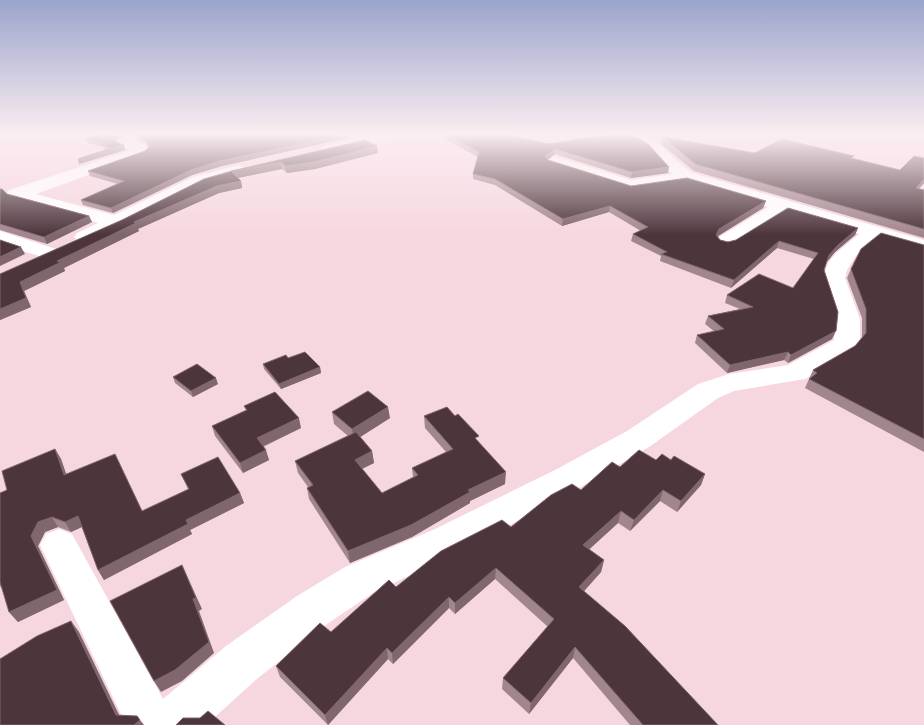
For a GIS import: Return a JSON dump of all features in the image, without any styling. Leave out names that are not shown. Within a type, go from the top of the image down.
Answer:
[{"type":"street","points":[[8,193],[101,167]]},
{"type":"street","points":[[24,265],[199,181],[253,167]]},
{"type":"street","points":[[572,167],[630,185],[687,177]]},
{"type":"street","points":[[672,167],[687,177],[924,247]]},
{"type":"street","points":[[8,193],[117,222]]},
{"type":"street","points":[[726,241],[783,205]]},
{"type":"street","points":[[136,212],[160,218]]},
{"type":"street","points":[[170,725],[242,662],[312,610],[359,580],[448,540],[567,479],[638,439],[708,391],[729,382],[795,373],[841,348],[847,341],[849,333],[848,319],[834,278],[834,272],[839,261],[874,232]]},
{"type":"street","points":[[0,237],[49,253]]},
{"type":"street","points":[[59,545],[151,725]]},
{"type":"building","points":[[100,167],[201,167],[111,208],[81,200],[124,181],[88,171]]},
{"type":"building","points":[[475,167],[570,167],[631,186],[687,178],[766,201],[719,229],[716,235],[720,240],[728,242],[736,240],[788,208],[858,228],[829,255],[824,270],[838,312],[836,331],[791,355],[788,352],[730,365],[697,335],[724,329],[708,316],[753,307],[727,295],[759,274],[793,288],[818,253],[779,241],[734,280],[661,254],[667,252],[633,234],[648,227],[610,206],[563,219],[495,179],[473,174]]},
{"type":"building","points":[[615,167],[669,167],[632,172]]},
{"type":"building","points":[[705,167],[887,167],[900,170],[903,167],[924,167],[924,179],[916,188],[924,190],[924,229]]},
{"type":"building","points":[[231,171],[241,181],[217,186],[134,222],[136,223],[57,261],[61,262],[20,282],[26,298],[0,309],[0,274],[122,220],[204,179]]},
{"type":"building","points":[[0,189],[7,194],[89,216],[44,237],[0,224]]},
{"type":"building","points":[[881,233],[924,245],[924,439],[809,379],[817,373],[813,370],[855,346],[866,333],[866,309],[851,269],[861,249]]},
{"type":"building","points":[[0,240],[21,247],[0,257]]},
{"type":"building","points":[[305,352],[320,367],[279,384],[263,364],[286,355],[288,358]]},
{"type":"building","points":[[197,364],[216,378],[191,391],[173,377]]},
{"type":"building","points":[[368,391],[388,407],[352,429],[332,412]]},
{"type":"building","points":[[275,392],[299,418],[257,438],[266,450],[240,463],[212,426],[247,410],[244,406]]},
{"type":"building","points":[[447,407],[455,416],[458,414],[479,436],[475,438],[506,472],[468,490],[470,492],[411,525],[348,551],[307,488],[313,485],[295,461],[356,432],[372,451],[355,460],[382,493],[418,475],[412,468],[453,449],[424,416]]},
{"type":"building","points":[[55,449],[64,475],[115,454],[142,511],[189,489],[181,474],[218,457],[240,493],[186,520],[188,524],[98,570],[78,516],[65,522],[52,517],[38,522],[31,536],[57,590],[9,612],[0,582],[0,493],[7,490],[2,471]]},
{"type":"building","points":[[639,450],[656,460],[662,454],[671,460],[674,456],[705,474],[681,501],[663,490],[634,520],[621,511],[583,545],[604,560],[579,587],[625,626],[718,725],[643,725],[575,647],[531,703],[503,678],[554,619],[496,568],[455,603],[449,597],[392,653],[387,648],[325,715],[276,666],[320,623],[331,632],[389,580],[396,587],[441,551],[502,520],[511,527],[551,495],[572,484],[581,490],[612,462],[620,467]]},
{"type":"building","points":[[182,565],[196,598],[193,599],[209,642],[175,670],[154,681],[110,601]]},
{"type":"building","points":[[71,621],[116,715],[137,716],[140,720],[134,725],[0,725],[0,659],[37,636]]},
{"type":"building","points":[[208,711],[225,725],[176,725],[183,718],[200,718]]}]
